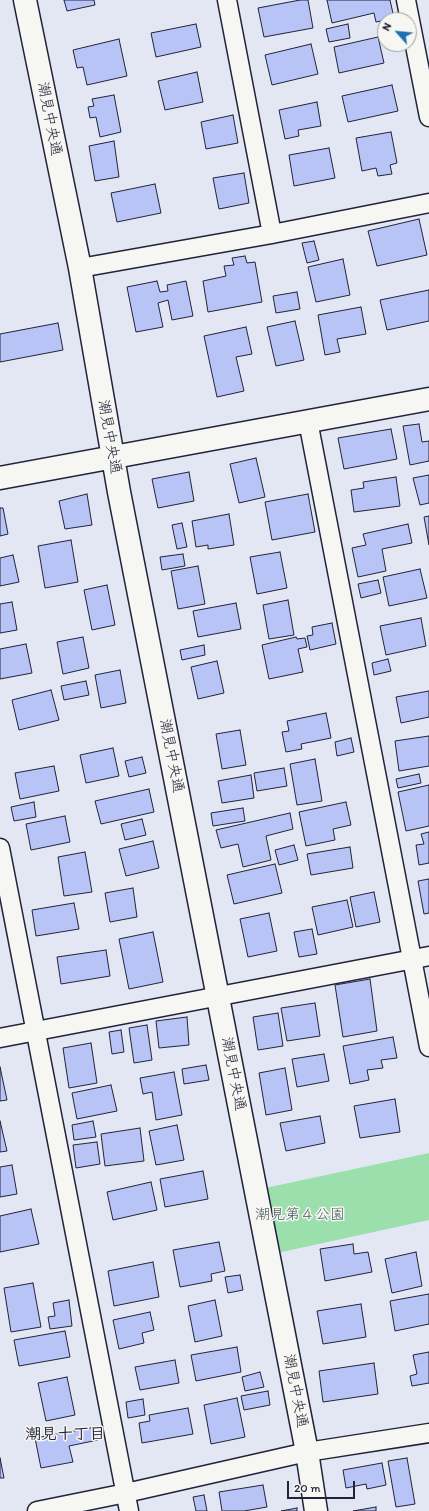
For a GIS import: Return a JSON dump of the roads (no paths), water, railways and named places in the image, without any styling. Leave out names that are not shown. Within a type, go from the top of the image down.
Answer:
[{"type":"street","name":"潮見中央通","points":[[25,0],[80,268],[112,457],[307,1452],[316,1511]]},
{"type":"street","points":[[227,0],[272,234]]},
{"type":"street","points":[[406,0],[429,117]]},
{"type":"street","points":[[80,268],[272,234],[429,203]]},
{"type":"street","points":[[0,478],[429,399]]},
{"type":"street","points":[[308,421],[421,958],[429,1047]]},
{"type":"street","points":[[0,848],[129,1511]]},
{"type":"street","points":[[0,1038],[421,958]]},
{"type":"street","points":[[37,1511],[126,1493],[307,1452],[429,1433]]},
{"type":"district","name":"潮見十丁目","points":[[65,1435]]},
{"type":"park label","name":"潮見第４公園","points":[[300,1215]]}]
